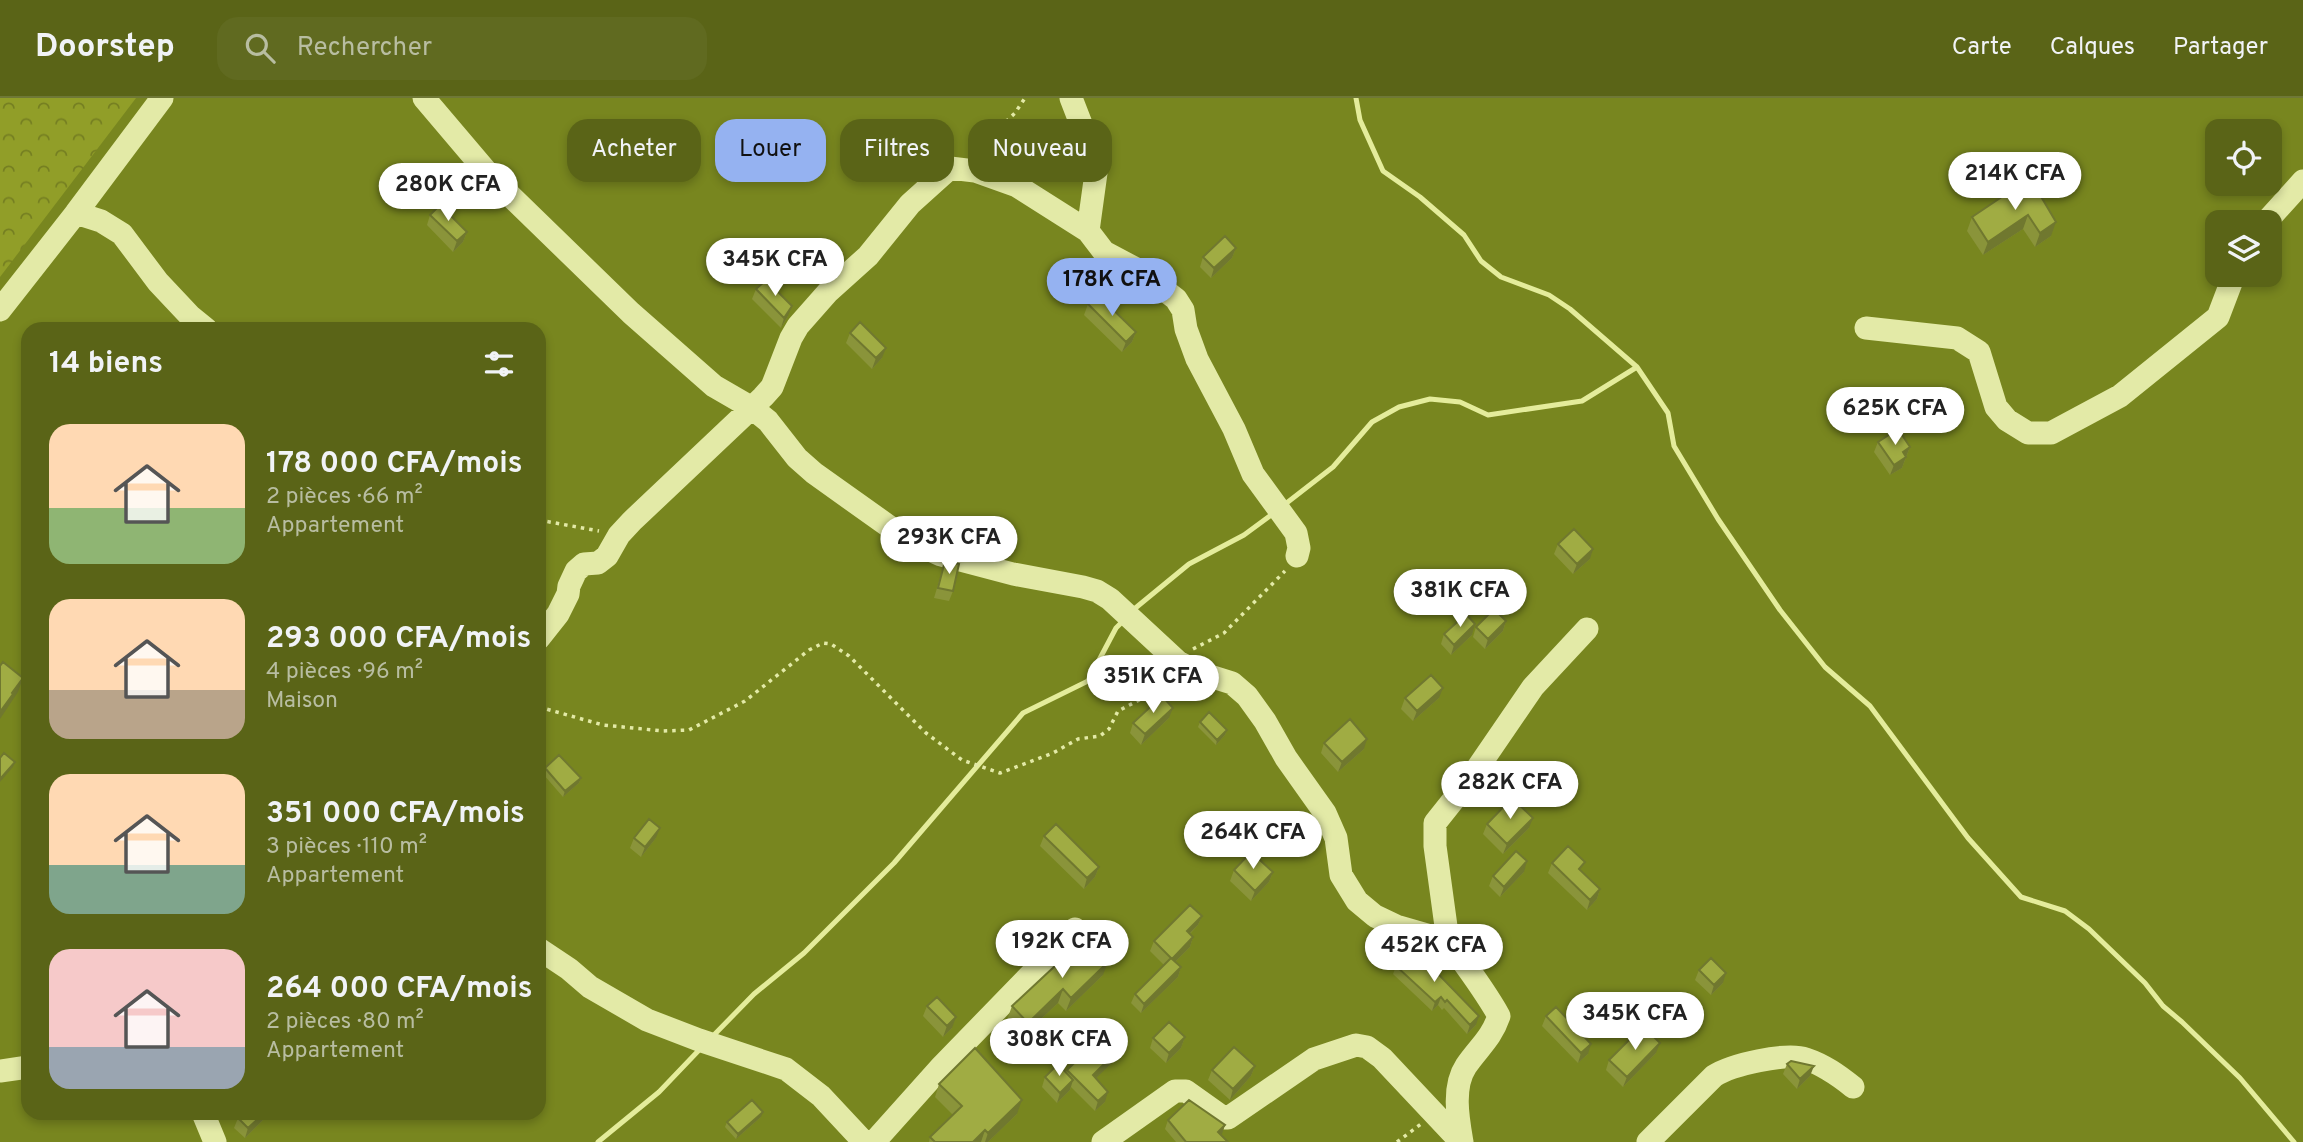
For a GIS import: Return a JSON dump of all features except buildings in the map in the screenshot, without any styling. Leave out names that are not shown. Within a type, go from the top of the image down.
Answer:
[{"type":"street","points":[[0,310],[162,98]]},
{"type":"street","points":[[424,98],[491,177],[637,319],[714,386],[752,408],[778,431],[797,458],[814,473],[908,540],[941,555],[978,566],[1097,591],[1110,599],[1178,662],[1197,672],[1232,683],[1247,696],[1265,721],[1286,758],[1325,813],[1336,838],[1341,875],[1357,901],[1375,916],[1396,926],[1448,941]]},
{"type":"street","points":[[1071,98],[1095,160],[1096,173],[1088,231]]},
{"type":"street","points":[[954,168],[975,171],[1017,186],[1088,231],[1104,252],[1140,271],[1177,299],[1183,310],[1186,329],[1197,359],[1234,429],[1253,474],[1296,533],[1299,548],[1297,556]]},
{"type":"street","points":[[2277,210],[2303,181]]},
{"type":"street","points":[[546,631],[568,594],[576,572],[584,564],[603,560],[632,521],[772,387],[798,327],[828,292],[868,256],[910,204],[934,182]]},
{"type":"street","points":[[76,213],[101,221],[122,234],[158,282],[197,322]]},
{"type":"street","points":[[1866,328],[1957,338],[1969,344],[1979,352],[1996,407],[2007,420],[2028,433],[2050,433],[2120,396],[2218,317],[2229,287]]},
{"type":"street","points":[[1462,1142],[1457,1108],[1458,1089],[1464,1069],[1493,1031],[1499,1016],[1486,991],[1448,941],[1434,846],[1435,823],[1533,687],[1587,629]]},
{"type":"street","points":[[874,1142],[942,1066],[1075,929]]},
{"type":"street","points":[[546,954],[590,987],[647,1020],[786,1069],[821,1096],[864,1142]]},
{"type":"street","points":[[1103,1142],[1175,1091],[1186,1091],[1224,1118],[1228,1118],[1314,1059],[1356,1045],[1367,1047],[1382,1058],[1462,1142]]},
{"type":"street","points":[[1648,1142],[1714,1076],[1726,1068],[1746,1063],[1803,1057],[1829,1069],[1853,1087]]},
{"type":"street","points":[[0,1070],[21,1068]]},
{"type":"street","points":[[206,1120],[215,1142]]},
{"type":"path","points":[[954,165],[982,146],[994,131],[1015,113],[1025,98]]},
{"type":"path","points":[[546,521],[597,530],[614,543]]},
{"type":"path","points":[[546,709],[603,725],[663,731],[689,730],[746,701],[809,650],[823,643],[831,644],[849,656],[926,733],[972,765],[1000,773],[1053,753],[1079,739],[1100,736],[1109,729],[1118,711],[1141,699],[1149,689],[1156,688],[1178,662],[1199,644],[1224,633],[1297,556]]},
{"type":"path","points":[[1397,1142],[1434,1114]]},
{"type":"green space","points":[[0,98],[136,98],[0,277]]},
{"type":"waterway","points":[[1356,98],[1360,120],[1383,171],[1420,197],[1464,235],[1481,261],[1501,277],[1549,295],[1570,309],[1637,367],[1668,413],[1674,446],[1718,519],[1780,610],[1825,667],[1870,706],[1968,838],[2021,897],[2065,911],[2089,929],[2145,983],[2163,1006],[2240,1078],[2294,1142]]},
{"type":"waterway","points":[[1284,505],[1333,467],[1372,422],[1399,407],[1430,399],[1460,402],[1488,415],[1582,401],[1637,367]]},
{"type":"waterway","points":[[1133,610],[1189,564],[1244,535],[1274,513]]},
{"type":"waterway","points":[[711,1038],[754,994],[804,953],[894,863],[1023,713],[1088,681],[1116,628],[1124,620]]},
{"type":"waterway","points":[[598,1142],[659,1092],[701,1048]]}]
